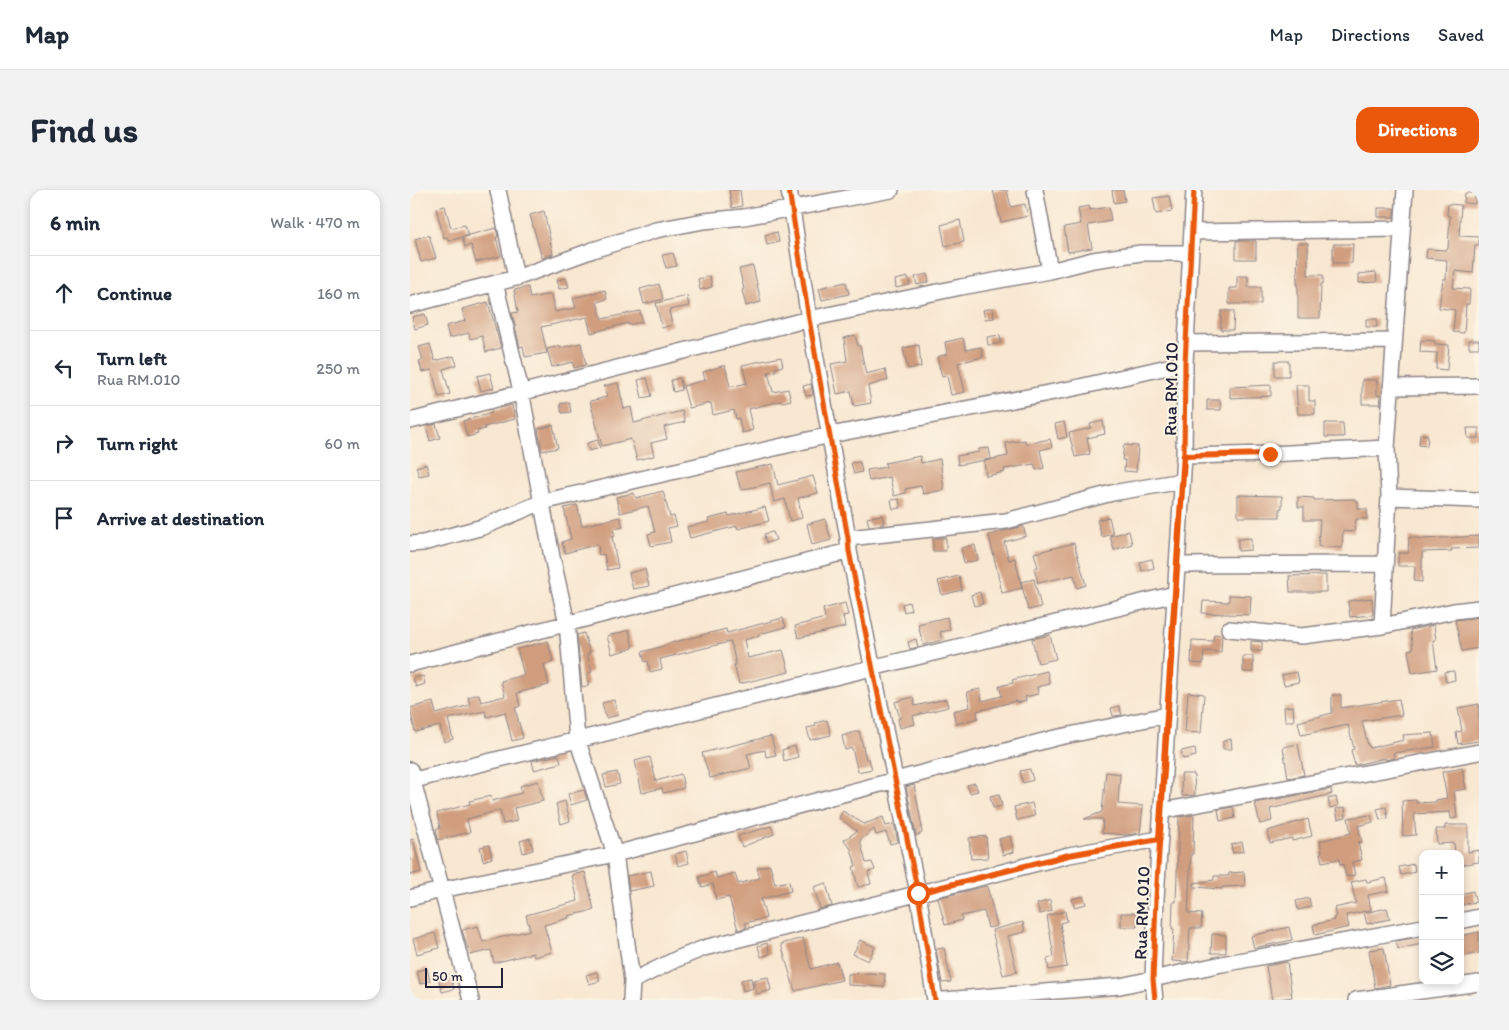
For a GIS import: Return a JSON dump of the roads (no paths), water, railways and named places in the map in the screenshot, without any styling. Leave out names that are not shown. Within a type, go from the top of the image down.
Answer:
[{"type":"street","points":[[498,190],[516,278]]},
{"type":"street","points":[[789,190],[848,545],[918,893],[935,1000]]},
{"type":"street","points":[[410,305],[516,278],[593,250],[656,230],[704,221],[792,209],[891,190]]},
{"type":"street","points":[[1035,190],[1050,271]]},
{"type":"street","name":"Rua RM.010","points":[[944,1000],[1088,995],[1153,979],[1159,839],[1184,456],[1185,363],[1194,190]]},
{"type":"street","points":[[1382,626],[1389,497],[1387,448],[1405,190]]},
{"type":"street","points":[[1192,232],[1402,229]]},
{"type":"street","points":[[410,421],[521,391],[810,319],[1050,271],[1092,260],[1141,253],[1190,253]]},
{"type":"street","points":[[496,283],[521,391],[567,623],[577,739],[615,854],[632,981],[631,1000]]},
{"type":"street","points":[[1186,343],[1394,342]]},
{"type":"street","points":[[410,544],[423,543],[483,526],[542,502],[830,435],[1075,388],[1185,363]]},
{"type":"street","points":[[1391,387],[1479,386]]},
{"type":"street","points":[[1184,456],[1387,448]]},
{"type":"street","points":[[410,664],[567,623],[848,545],[1006,521],[1112,493],[1182,480]]},
{"type":"street","points":[[1389,497],[1479,500]]},
{"type":"street","points":[[1177,565],[1385,564]]},
{"type":"street","points":[[470,1000],[411,777],[872,669],[1175,594]]},
{"type":"street","points":[[1229,629],[1302,636],[1382,626],[1454,611],[1479,608]]},
{"type":"street","points":[[410,898],[615,854],[1055,738],[1167,715]]},
{"type":"street","points":[[1161,811],[1479,752]]},
{"type":"street","points":[[632,981],[704,948],[801,925],[1069,855],[1159,839]]},
{"type":"street","points":[[1464,920],[1479,917]]},
{"type":"street","points":[[1155,1000],[1153,979],[1222,964],[1419,928]]},
{"type":"street","points":[[1356,1000],[1479,983]]}]
